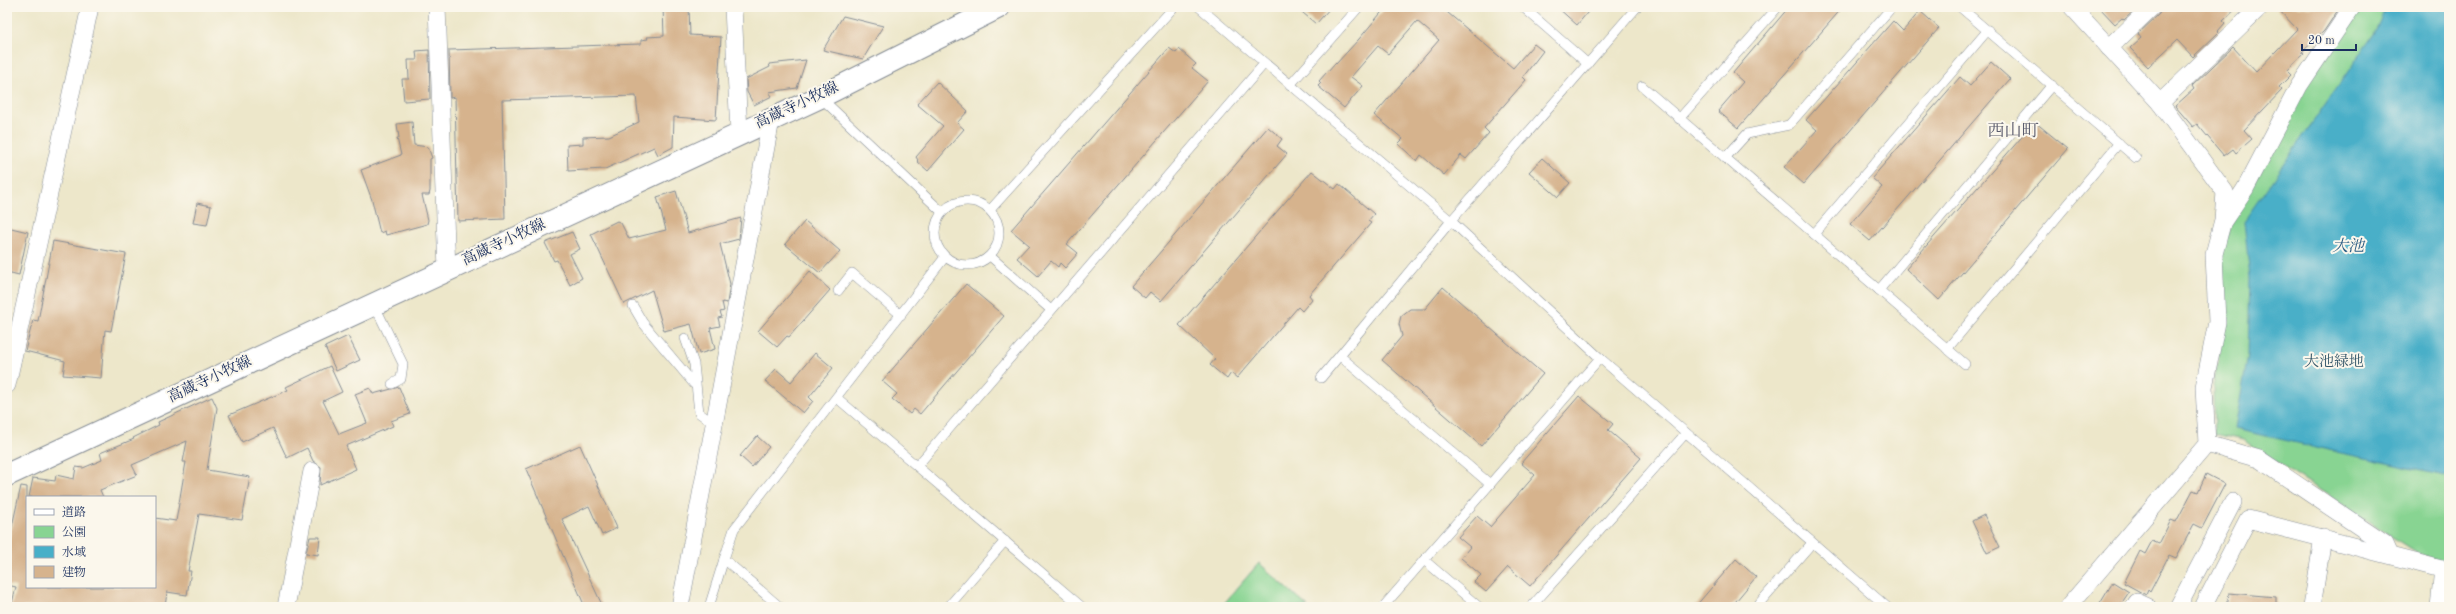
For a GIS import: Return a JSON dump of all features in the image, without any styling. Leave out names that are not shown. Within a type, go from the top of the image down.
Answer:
[{"type":"main road","name":"高蔵寺小牧線","points":[[7,476],[739,133],[820,97],[999,7]]},
{"type":"street","points":[[7,385],[90,7]]},
{"type":"street","points":[[437,7],[447,270]]},
{"type":"street","points":[[733,7],[739,133]]},
{"type":"street","points":[[2068,607],[2208,444],[2204,387],[2216,322],[2214,254],[2223,220],[2225,192],[2160,103],[2072,7]]},
{"type":"street","points":[[2109,48],[2152,7]]},
{"type":"street","points":[[2160,103],[2260,7]]},
{"type":"street","points":[[2223,220],[2245,189],[2299,86],[2352,7]]},
{"type":"street","points":[[680,607],[713,423],[771,120]]},
{"type":"street","points":[[2208,444],[2259,459],[2385,544],[2390,555]]},
{"type":"street","points":[[286,607],[312,471]]},
{"type":"street","points":[[2178,607],[2233,502]]},
{"type":"street","points":[[2203,607],[2248,519],[2323,537],[2446,570],[2439,607]]},
{"type":"street","points":[[2312,607],[2323,537]]},
{"type":"street","points":[[2134,607],[2137,602],[2148,607]]},
{"type":"lane","points":[[990,210],[1174,7]]},
{"type":"lane","points":[[1199,7],[1451,222],[1600,358],[1887,607]]},
{"type":"lane","points":[[1290,85],[1359,7]]},
{"type":"lane","points":[[1522,7],[1588,64]]},
{"type":"lane","points":[[1321,378],[1451,222],[1637,7]]},
{"type":"lane","points":[[1679,119],[1778,7]]},
{"type":"lane","points":[[1726,158],[1746,134],[1789,125],[1892,7]]},
{"type":"lane","points":[[1960,7],[2136,158]]},
{"type":"lane","points":[[1814,234],[1988,30]]},
{"type":"lane","points":[[917,466],[1264,64]]},
{"type":"lane","points":[[1879,290],[2052,85]]},
{"type":"lane","points":[[1642,86],[1965,364]]},
{"type":"lane","points":[[820,97],[942,212]]},
{"type":"lane","points":[[1947,349],[2119,143]]},
{"type":"lane","points":[[966,200],[979,203],[990,210],[997,220],[999,233],[997,245],[990,256],[979,263],[967,265],[955,263],[945,257],[937,247],[934,235],[936,223],[942,212],[953,204],[966,200]]},
{"type":"lane","points":[[990,256],[1051,310]]},
{"type":"lane","points":[[709,607],[734,529],[945,257]]},
{"type":"lane","points":[[838,291],[852,274],[900,315]]},
{"type":"lane","points":[[374,304],[403,364],[401,379],[392,384]]},
{"type":"lane","points":[[633,306],[643,323],[694,384]]},
{"type":"lane","points":[[685,338],[694,364],[694,384],[699,413],[713,423]]},
{"type":"lane","points":[[1340,356],[1490,484]]},
{"type":"lane","points":[[1383,607],[1600,358]]},
{"type":"lane","points":[[837,398],[1082,607]]},
{"type":"lane","points":[[1531,607],[1686,433]]},
{"type":"lane","points":[[948,607],[1005,541]]},
{"type":"lane","points":[[1756,607],[1812,543]]},
{"type":"lane","points":[[724,559],[780,607]]},
{"type":"lane","points":[[1424,560],[1479,607]]},
{"type":"green space","name":"大池","points":[[2358,7],[2449,7],[2449,562],[2420,555],[2243,440],[2214,434],[2213,387],[2225,323],[2219,253],[2239,210],[2304,87]]},
{"type":"green space","points":[[1259,563],[1308,607],[1221,607]]},
{"type":"water","name":"大池","points":[[2386,7],[2449,7],[2449,477],[2235,429],[2248,355],[2250,278],[2244,221],[2374,34]]},
{"type":"building","points":[[663,7],[689,7],[690,35],[721,37],[716,120],[674,117],[673,147],[658,155],[654,147],[605,169],[568,171],[567,145],[583,144],[583,137],[609,136],[639,122],[636,96],[502,100],[505,219],[458,221],[455,97],[450,98],[449,50],[641,44],[641,40],[648,39],[647,37],[664,36]]},
{"type":"building","points":[[1296,7],[1331,7],[1316,24]]},
{"type":"building","points":[[1386,7],[1441,7],[1513,68],[1534,44],[1543,51],[1523,77],[1526,80],[1484,128],[1489,133],[1466,159],[1461,155],[1444,175],[1421,155],[1417,161],[1398,144],[1403,139],[1374,115],[1439,40],[1417,21],[1388,54],[1378,46],[1351,77],[1363,86],[1344,108],[1318,86],[1321,83],[1319,81],[1359,39]]},
{"type":"building","points":[[1557,7],[1592,7],[1577,25]]},
{"type":"building","points":[[1789,7],[1843,7],[1738,128],[1718,111],[1743,82],[1733,73]]},
{"type":"building","points":[[2099,7],[2138,7],[2124,20],[2122,18],[2115,24]]},
{"type":"building","points":[[2162,7],[2238,7],[2223,21],[2225,23],[2218,31],[2219,32],[2193,57],[2177,40],[2148,67],[2130,48],[2141,38],[2138,34],[2159,14]]},
{"type":"building","points":[[2276,7],[2340,7],[2324,31],[2302,52],[2304,53],[2287,71],[2291,75],[2279,87],[2282,90],[2244,130],[2252,139],[2236,153],[2233,149],[2224,156],[2197,124],[2193,127],[2175,106],[2194,89],[2192,86],[2233,47],[2256,72],[2297,29]]},
{"type":"building","points":[[1920,11],[1939,28],[1804,184],[1784,167],[1817,130],[1806,120],[1893,21],[1903,31]]},
{"type":"building","points":[[843,16],[883,26],[863,59],[823,50]]},
{"type":"building","points":[[1169,48],[1176,53],[1179,49],[1196,64],[1192,68],[1208,81],[1067,244],[1078,253],[1065,268],[1060,263],[1058,267],[1051,261],[1038,276],[1017,258],[1029,245],[1011,230]]},
{"type":"building","points":[[429,50],[430,99],[404,101],[402,79],[409,79],[408,60],[417,60],[416,51]]},
{"type":"building","points":[[806,60],[797,88],[769,92],[772,96],[754,105],[747,92],[746,79],[770,67],[769,64]]},
{"type":"building","points":[[1991,62],[2010,79],[1870,241],[1850,224],[1882,187],[1872,178],[1960,77],[1970,86]]},
{"type":"building","points":[[937,82],[968,111],[957,123],[964,129],[928,171],[917,161],[918,160],[916,157],[943,126],[917,104]]},
{"type":"building","points":[[412,122],[414,145],[428,147],[432,158],[430,159],[429,195],[422,195],[428,220],[427,224],[386,235],[385,231],[380,233],[372,200],[361,170],[401,155],[397,138],[399,138],[397,124]]},
{"type":"building","points":[[2035,122],[2068,149],[1939,300],[1906,269]]},
{"type":"building","points":[[1268,127],[1282,139],[1277,146],[1287,154],[1161,301],[1150,292],[1145,298],[1131,286]]},
{"type":"building","points":[[1542,158],[1570,183],[1558,197],[1529,172]]},
{"type":"building","points":[[1312,171],[1335,189],[1339,184],[1374,214],[1368,221],[1371,223],[1309,295],[1312,299],[1302,311],[1298,307],[1237,378],[1231,373],[1227,379],[1210,365],[1215,359],[1179,325]]},
{"type":"building","points":[[676,191],[688,233],[741,218],[739,239],[720,244],[730,284],[727,303],[722,302],[724,311],[720,312],[722,317],[718,318],[720,326],[710,328],[715,349],[699,354],[691,324],[664,331],[652,290],[624,304],[591,234],[617,221],[621,223],[629,239],[666,230],[657,197]]},
{"type":"building","points":[[197,203],[211,206],[207,225],[193,223]]},
{"type":"building","points":[[805,221],[840,251],[820,273],[785,244]]},
{"type":"building","points":[[7,227],[28,232],[19,275],[7,272]]},
{"type":"building","points":[[572,232],[580,249],[570,254],[582,278],[570,285],[557,260],[554,261],[545,243]]},
{"type":"building","points":[[53,241],[126,254],[111,331],[105,330],[101,378],[63,375],[65,361],[25,351],[33,320],[38,321]]},
{"type":"building","points":[[810,271],[830,290],[789,337],[787,336],[777,347],[758,331]]},
{"type":"building","points":[[966,284],[1004,316],[920,414],[914,409],[910,414],[892,399],[897,394],[882,381]]},
{"type":"building","points":[[1443,287],[1543,374],[1481,446],[1382,360],[1402,336],[1399,324],[1401,316],[1410,309],[1425,309]]},
{"type":"building","points":[[348,336],[360,360],[336,371],[325,347]]},
{"type":"building","points":[[815,353],[833,368],[809,397],[813,401],[803,413],[765,381],[776,369],[791,382]]},
{"type":"building","points":[[330,366],[342,392],[323,401],[339,434],[367,423],[355,394],[370,388],[373,394],[399,387],[410,414],[391,421],[393,426],[346,446],[356,469],[320,485],[321,467],[313,461],[307,448],[287,458],[273,428],[242,442],[229,415],[288,390],[286,387]]},
{"type":"building","points":[[1579,396],[1613,424],[1608,430],[1641,458],[1530,586],[1508,567],[1486,592],[1474,582],[1481,575],[1461,558],[1470,547],[1458,537],[1477,516],[1490,527],[1535,475],[1521,463]]},
{"type":"building","points":[[212,397],[217,408],[207,470],[250,477],[242,520],[199,514],[188,571],[191,571],[187,595],[167,592],[165,607],[11,607],[16,587],[7,585],[7,549],[21,486],[27,487],[26,588],[156,588],[156,518],[176,521],[186,462],[183,462],[187,441],[132,465],[137,475],[100,490],[103,496],[29,496],[33,478],[55,481],[56,475],[74,479],[76,467],[83,468],[102,460],[100,453],[134,439],[133,438],[159,425],[158,422]]},
{"type":"building","points":[[757,436],[769,447],[752,467],[740,456]]},
{"type":"building","points":[[580,445],[617,528],[602,535],[589,506],[562,519],[603,607],[585,607],[526,469]]},
{"type":"building","points":[[2206,474],[2225,484],[2202,528],[2194,524],[2176,558],[2169,555],[2150,592],[2148,590],[2146,595],[2124,583],[2140,551],[2145,554],[2152,541],[2159,544],[2171,520],[2176,522],[2193,490],[2198,492]]},
{"type":"building","points":[[1984,515],[2000,547],[1987,553],[1972,521]]},
{"type":"building","points":[[310,537],[320,537],[318,555],[306,553]]},
{"type":"building","points":[[1736,559],[1756,577],[1731,607],[1695,607]]},
{"type":"building","points":[[2113,582],[2129,592],[2119,607],[2098,607]]},
{"type":"building","points":[[2229,593],[2276,597],[2276,607],[2227,607]]},
{"type":"district","name":"西山町","points":[[2013,131]]},
{"type":"park label","name":"大池緑地","points":[[2334,362]]}]
